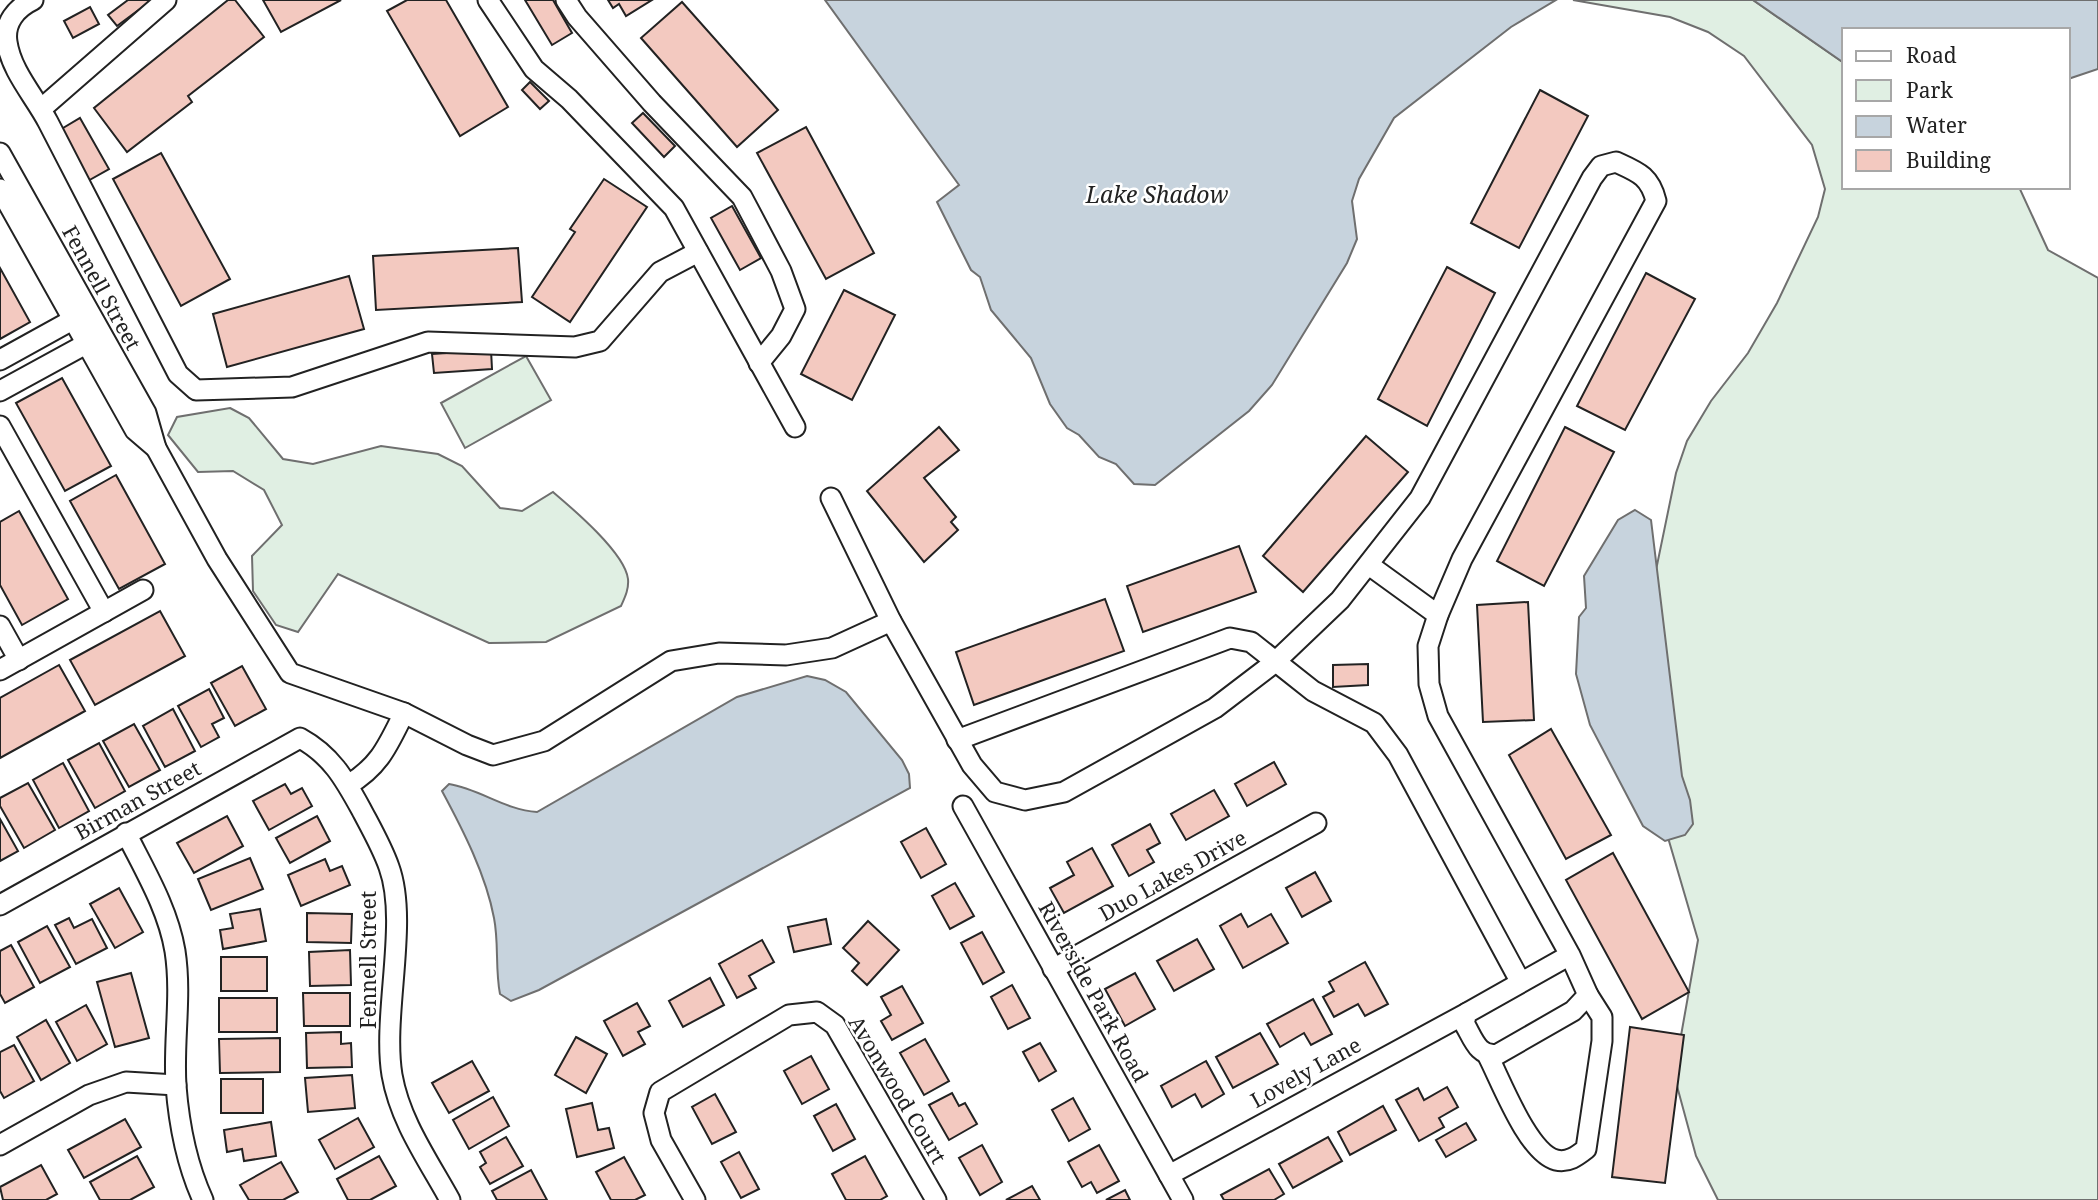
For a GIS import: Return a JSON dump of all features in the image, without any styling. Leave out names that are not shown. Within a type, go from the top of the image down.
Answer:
[{"type":"street","points":[[33,0],[8,22],[6,40],[11,60],[41,109],[178,374],[196,390],[292,387],[428,342],[575,347],[600,341],[660,272],[698,252]]},
{"type":"street","points":[[41,109],[166,0]]},
{"type":"street","points":[[488,0],[534,69],[569,99],[674,208],[795,427]]},
{"type":"street","points":[[566,0],[577,17],[652,103],[742,197],[781,271],[795,309],[781,336],[759,363]]},
{"type":"street","name":"Fennell Street","points":[[0,153],[94,340],[146,413],[156,448],[217,559],[290,673],[404,713],[467,746],[494,755],[544,741],[671,661],[719,653],[786,654],[832,648],[891,621]]},
{"type":"street","points":[[831,498],[891,621],[972,765],[995,792],[1025,800],[1064,792],[1215,708],[1274,663],[1340,600],[1420,498],[1591,178],[1601,166],[1616,162],[1644,174],[1652,186],[1656,201],[1462,559],[1428,646],[1429,684],[1438,716],[1602,1017],[1602,1041],[1586,1149],[1572,1159],[1556,1160],[1531,1140],[1488,1056]]},
{"type":"street","name":"Fennell Street","points":[[0,189],[81,315]]},
{"type":"street","points":[[29,375],[8,356],[81,315]]},
{"type":"street","points":[[0,391],[94,340]]},
{"type":"street","points":[[0,426],[104,612]]},
{"type":"street","points":[[1369,565],[1438,615]]},
{"type":"street","points":[[0,670],[143,590]]},
{"type":"street","points":[[0,626],[19,660]]},
{"type":"street","points":[[957,740],[1230,638],[1251,642],[1274,663],[1313,691],[1374,723],[1398,755],[1520,981]]},
{"type":"street","points":[[348,785],[368,773],[383,754],[404,713]]},
{"type":"street","name":"Fennell Street","points":[[300,738],[320,749],[337,766],[390,868],[395,906],[392,1073],[403,1115],[450,1200]]},
{"type":"street","name":"Birman Street","points":[[0,905],[300,738]]},
{"type":"street","name":"Riverside Park Road","points":[[963,806],[1183,1200]]},
{"type":"street","name":"Duo Lakes Drive","points":[[1053,969],[1316,823]]},
{"type":"street","points":[[126,833],[160,899],[175,949],[178,984],[176,1085],[183,1136],[203,1200]]},
{"type":"street","name":"Lovely Lane","points":[[1169,1175],[1570,955]]},
{"type":"street","points":[[1467,1013],[1464,1023],[1481,1053],[1488,1056],[1498,1054],[1573,1011],[1588,995]]},
{"type":"street","name":"Avonwood Court","points":[[695,1200],[661,1140],[654,1113],[660,1091],[789,1015],[817,1012],[835,1025],[936,1200]]},
{"type":"street","points":[[0,1145],[89,1095],[114,1086],[126,1082],[176,1085]]},
{"type":"green space","points":[[1573,0],[1753,0],[1842,62],[1842,189],[2020,189],[2048,250],[2098,278],[2098,1200],[1718,1200],[1696,1156],[1674,1075],[1698,940],[1662,817],[1656,570],[1676,473],[1687,441],[1711,401],[1748,353],[1777,303],[1818,217],[1825,189],[1812,145],[1744,56],[1708,32],[1670,17]]},
{"type":"green space","points":[[526,356],[551,400],[465,448],[441,403]]},
{"type":"green space","points":[[230,408],[249,418],[283,459],[313,464],[381,446],[438,454],[462,466],[500,508],[522,511],[553,492],[597,532],[625,568],[627,590],[621,606],[546,642],[489,643],[338,574],[298,632],[276,625],[253,591],[252,556],[282,525],[264,490],[233,471],[198,472],[168,435],[177,417]]},
{"type":"water","name":"Lake Shadow","points":[[825,0],[1556,0],[1511,27],[1394,118],[1359,179],[1352,201],[1357,239],[1347,263],[1272,385],[1249,411],[1155,485],[1134,484],[1116,464],[1099,457],[1079,435],[1067,428],[1050,404],[1031,358],[991,310],[980,277],[971,270],[937,202],[959,185]]},
{"type":"water","points":[[1753,0],[2098,0],[2098,69],[2070,78],[2070,28],[1842,28],[1842,62]]},
{"type":"water","points":[[1635,510],[1651,520],[1682,776],[1690,800],[1693,824],[1685,835],[1665,841],[1643,826],[1590,725],[1576,674],[1579,617],[1586,608],[1584,576],[1618,520]]},
{"type":"water","points":[[807,676],[825,680],[846,692],[902,760],[909,774],[910,788],[539,990],[511,1001],[500,994],[495,927],[490,902],[473,853],[442,791],[449,784],[514,807],[537,812],[737,697]]},
{"type":"building","points":[[128,0],[152,0],[117,26],[108,15]]},
{"type":"building","points":[[228,0],[235,0],[264,37],[188,96],[192,102],[127,152],[94,108]]},
{"type":"building","points":[[263,0],[341,0],[281,32]]},
{"type":"building","points":[[407,0],[446,0],[508,107],[460,136],[387,11]]},
{"type":"building","points":[[525,0],[553,0],[572,33],[552,45]]},
{"type":"building","points":[[608,0],[652,0],[626,16],[619,4],[613,8]]},
{"type":"building","points":[[682,2],[778,110],[737,147],[641,38]]},
{"type":"building","points":[[90,7],[99,24],[73,38],[64,21]]},
{"type":"building","points":[[530,82],[549,101],[540,109],[522,90]]},
{"type":"building","points":[[1540,90],[1588,116],[1519,248],[1471,223]]},
{"type":"building","points":[[643,113],[675,146],[664,157],[632,123]]},
{"type":"building","points":[[80,118],[109,169],[86,182],[58,131]]},
{"type":"building","points":[[806,127],[874,253],[826,279],[757,153]]},
{"type":"building","points":[[161,153],[230,279],[181,306],[113,179]]},
{"type":"building","points":[[604,179],[647,207],[570,322],[532,297],[575,232],[570,229]]},
{"type":"building","points":[[732,206],[761,258],[740,270],[711,218]]},
{"type":"building","points":[[518,248],[522,302],[376,310],[373,256]]},
{"type":"building","points":[[1447,267],[1495,293],[1427,426],[1378,399]]},
{"type":"building","points":[[0,268],[30,322],[0,339]]},
{"type":"building","points":[[1646,273],[1695,299],[1625,430],[1577,406]]},
{"type":"building","points":[[349,276],[364,329],[227,367],[213,314]]},
{"type":"building","points":[[844,290],[895,315],[852,400],[801,374]]},
{"type":"building","points":[[491,350],[492,369],[434,373],[432,354]]},
{"type":"building","points":[[62,378],[111,466],[65,491],[16,403]]},
{"type":"building","points":[[939,427],[959,450],[924,478],[956,517],[951,522],[958,530],[924,562],[867,491]]},
{"type":"building","points":[[1565,427],[1614,452],[1544,586],[1497,561]]},
{"type":"building","points":[[1366,436],[1408,472],[1303,592],[1263,556]]},
{"type":"building","points":[[116,475],[165,564],[119,589],[70,501]]},
{"type":"building","points":[[19,511],[68,599],[22,625],[0,585],[0,522]]},
{"type":"building","points":[[1239,546],[1256,592],[1143,632],[1127,586]]},
{"type":"building","points":[[1105,599],[1124,651],[974,705],[956,652]]},
{"type":"building","points":[[1528,602],[1534,720],[1483,722],[1477,605]]},
{"type":"building","points":[[160,611],[185,656],[95,705],[70,660]]},
{"type":"building","points":[[1368,664],[1368,685],[1333,687],[1333,665]]},
{"type":"building","points":[[59,665],[85,711],[0,758],[0,698]]},
{"type":"building","points":[[242,666],[266,709],[235,726],[211,683]]},
{"type":"building","points":[[209,689],[224,718],[212,724],[219,737],[201,747],[178,706]]},
{"type":"building","points":[[173,709],[195,751],[165,767],[143,726]]},
{"type":"building","points":[[134,724],[160,770],[129,787],[103,741]]},
{"type":"building","points":[[1551,729],[1611,835],[1566,859],[1509,755]]},
{"type":"building","points":[[99,743],[125,791],[95,808],[68,760]]},
{"type":"building","points":[[1274,762],[1286,784],[1247,806],[1235,784]]},
{"type":"building","points":[[63,763],[89,811],[59,828],[33,780]]},
{"type":"building","points":[[28,783],[55,830],[24,848],[0,806],[0,798]]},
{"type":"building","points":[[285,784],[291,794],[302,788],[312,806],[269,830],[253,801]]},
{"type":"building","points":[[1214,790],[1229,816],[1186,840],[1171,814]]},
{"type":"building","points":[[227,816],[243,846],[194,873],[177,843]]},
{"type":"building","points":[[317,816],[330,841],[290,863],[276,838]]},
{"type":"building","points":[[0,819],[18,851],[0,861]]},
{"type":"building","points":[[1150,824],[1160,843],[1147,850],[1154,862],[1129,876],[1112,845]]},
{"type":"building","points":[[926,828],[946,864],[921,878],[901,842]]},
{"type":"building","points":[[1092,848],[1113,886],[1064,913],[1050,888],[1074,875],[1067,862]]},
{"type":"building","points":[[1613,853],[1689,992],[1642,1019],[1566,880]]},
{"type":"building","points":[[250,858],[263,889],[211,910],[198,879]]},
{"type":"building","points":[[325,859],[330,871],[342,866],[350,885],[301,906],[288,875]]},
{"type":"building","points":[[1315,872],[1331,901],[1302,917],[1286,888]]},
{"type":"building","points":[[955,883],[974,916],[950,929],[932,896]]},
{"type":"building","points":[[119,888],[143,932],[115,948],[90,904]]},
{"type":"building","points":[[260,909],[266,941],[223,949],[220,930],[233,928],[230,914]]},
{"type":"building","points":[[307,913],[352,914],[351,943],[307,942]]},
{"type":"building","points":[[1241,914],[1248,927],[1271,914],[1288,943],[1243,968],[1220,926]]},
{"type":"building","points":[[69,918],[74,928],[92,919],[107,948],[76,964],[55,925]]},
{"type":"building","points":[[826,919],[831,944],[794,952],[788,927]]},
{"type":"building","points":[[868,921],[899,950],[867,985],[852,971],[859,963],[843,948]]},
{"type":"building","points":[[47,926],[70,967],[40,983],[18,942]]},
{"type":"building","points":[[982,932],[1004,972],[983,984],[961,943]]},
{"type":"building","points":[[1197,939],[1214,969],[1174,991],[1157,961]]},
{"type":"building","points":[[762,940],[774,962],[749,976],[756,988],[737,998],[719,964]]},
{"type":"building","points":[[11,945],[34,987],[5,1003],[0,994],[0,951]]},
{"type":"building","points":[[350,950],[351,985],[310,986],[309,952]]},
{"type":"building","points":[[221,957],[267,957],[267,991],[221,991]]},
{"type":"building","points":[[1365,962],[1388,1004],[1365,1016],[1358,1004],[1334,1017],[1323,997],[1334,991],[1329,982]]},
{"type":"building","points":[[131,973],[149,1038],[115,1047],[97,982]]},
{"type":"building","points":[[1135,973],[1155,1009],[1125,1026],[1105,989]]},
{"type":"building","points":[[710,978],[724,1005],[683,1027],[669,1001]]},
{"type":"building","points":[[1012,985],[1030,1018],[1008,1029],[991,997]]},
{"type":"building","points":[[902,986],[923,1023],[892,1040],[881,1021],[891,1015],[881,997]]},
{"type":"building","points":[[303,993],[350,993],[350,1026],[304,1026]]},
{"type":"building","points":[[219,998],[277,998],[277,1032],[219,1032]]},
{"type":"building","points":[[1313,999],[1332,1034],[1311,1045],[1304,1033],[1280,1047],[1267,1024]]},
{"type":"building","points":[[637,1003],[650,1026],[638,1032],[645,1044],[623,1056],[604,1021]]},
{"type":"building","points":[[86,1005],[107,1044],[77,1061],[56,1022]]},
{"type":"building","points":[[46,1020],[70,1063],[41,1080],[17,1037]]},
{"type":"building","points":[[1630,1027],[1684,1035],[1665,1183],[1612,1177]]},
{"type":"building","points":[[341,1032],[341,1044],[351,1043],[352,1067],[307,1068],[306,1033]]},
{"type":"building","points":[[1260,1033],[1278,1064],[1233,1088],[1216,1057]]},
{"type":"building","points":[[576,1037],[607,1054],[586,1093],[555,1075]]},
{"type":"building","points":[[280,1038],[280,1072],[220,1073],[219,1039]]},
{"type":"building","points":[[925,1039],[949,1081],[924,1095],[900,1053]]},
{"type":"building","points":[[1040,1043],[1056,1071],[1039,1081],[1023,1052]]},
{"type":"building","points":[[14,1045],[34,1081],[4,1098],[0,1091],[0,1052]]},
{"type":"building","points":[[811,1056],[829,1089],[802,1104],[784,1071]]},
{"type":"building","points":[[472,1061],[489,1091],[449,1113],[432,1083]]},
{"type":"building","points":[[1206,1061],[1224,1094],[1202,1107],[1195,1094],[1172,1107],[1161,1086]]},
{"type":"building","points":[[352,1075],[355,1108],[308,1112],[305,1078]]},
{"type":"building","points":[[221,1079],[263,1079],[263,1113],[221,1113]]},
{"type":"building","points":[[1447,1087],[1458,1107],[1439,1118],[1444,1127],[1419,1141],[1396,1100],[1418,1088],[1424,1100]]},
{"type":"building","points":[[952,1093],[959,1106],[965,1103],[977,1124],[949,1140],[929,1105]]},
{"type":"building","points":[[715,1094],[736,1132],[712,1144],[692,1107]]},
{"type":"building","points":[[493,1097],[509,1126],[469,1149],[453,1120]]},
{"type":"building","points":[[1073,1098],[1090,1129],[1069,1141],[1052,1110]]},
{"type":"building","points":[[592,1103],[598,1130],[609,1128],[614,1148],[577,1157],[566,1109]]},
{"type":"building","points":[[836,1104],[855,1139],[833,1151],[814,1116]]},
{"type":"building","points":[[1383,1106],[1396,1130],[1350,1155],[1338,1132]]},
{"type":"building","points":[[358,1118],[374,1147],[335,1169],[319,1140]]},
{"type":"building","points":[[125,1119],[141,1147],[84,1178],[68,1150]]},
{"type":"building","points":[[271,1122],[276,1156],[244,1161],[242,1149],[227,1152],[224,1130]]},
{"type":"building","points":[[1466,1123],[1476,1140],[1446,1157],[1436,1140]]},
{"type":"building","points":[[506,1137],[523,1166],[490,1184],[480,1167],[486,1163],[480,1152]]},
{"type":"building","points":[[1328,1137],[1342,1161],[1293,1188],[1279,1164]]},
{"type":"building","points":[[982,1145],[1002,1182],[980,1195],[959,1158]]},
{"type":"building","points":[[1099,1145],[1119,1181],[1097,1193],[1091,1182],[1082,1187],[1068,1162]]},
{"type":"building","points":[[739,1152],[759,1189],[741,1198],[721,1162]]},
{"type":"building","points":[[137,1156],[154,1187],[130,1200],[100,1200],[90,1182]]},
{"type":"building","points":[[379,1156],[396,1186],[370,1200],[348,1200],[337,1179]]},
{"type":"building","points":[[865,1156],[887,1196],[880,1200],[846,1200],[832,1174]]},
{"type":"building","points":[[624,1157],[645,1195],[635,1200],[611,1200],[596,1172]]},
{"type":"building","points":[[281,1162],[298,1192],[283,1200],[249,1200],[240,1185]]},
{"type":"building","points":[[41,1165],[57,1194],[46,1200],[3,1200],[0,1187]]},
{"type":"building","points":[[1269,1169],[1284,1194],[1274,1200],[1224,1200],[1221,1195]]},
{"type":"building","points":[[531,1170],[547,1200],[497,1200],[492,1191]]},
{"type":"building","points":[[1032,1186],[1040,1200],[1006,1200]]},
{"type":"building","points":[[1125,1190],[1130,1200],[1106,1200]]}]
